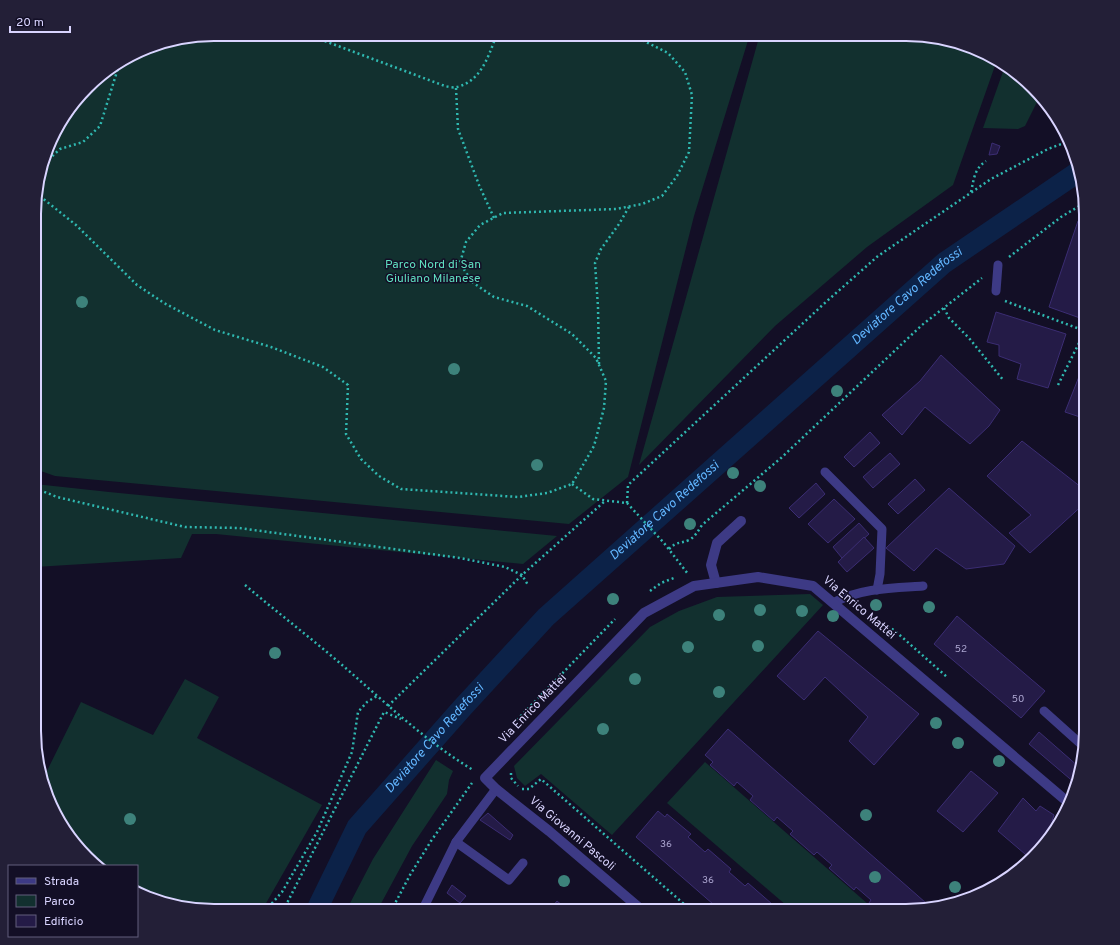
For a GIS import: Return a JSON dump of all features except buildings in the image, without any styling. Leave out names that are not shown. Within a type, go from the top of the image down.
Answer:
[{"type":"street","points":[[716,583],[711,565],[717,544],[741,521]]},
{"type":"street","name":"Via Enrico Mattei","points":[[485,778],[644,613],[694,586],[758,577],[813,586],[1065,800]]},
{"type":"street","name":"Via Giovanni Pascoli","points":[[485,778],[496,789],[549,831],[635,904]]},
{"type":"lane","points":[[996,291],[998,265]]},
{"type":"lane","points":[[825,472],[882,528],[880,574],[877,590]]},
{"type":"lane","points":[[833,603],[844,597],[877,590],[923,586]]},
{"type":"lane","points":[[1044,711],[1079,742]]},
{"type":"lane","points":[[425,904],[456,842],[496,789]]},
{"type":"lane","points":[[456,842],[509,880],[523,863]]},
{"type":"path","points":[[325,41],[445,86],[456,88],[471,81],[484,66],[494,41]]},
{"type":"path","points":[[41,197],[76,225],[137,285],[164,303],[215,330],[271,347],[323,368],[348,385],[346,434],[361,458],[379,476],[401,489],[518,498],[547,493],[572,484],[594,446],[604,408],[606,380],[596,358],[572,334],[527,306],[494,297],[472,282],[460,263],[466,242],[480,225],[503,213],[616,209],[642,204],[662,196],[677,176],[689,152],[692,95],[685,72],[668,53],[644,41]]},
{"type":"path","points":[[50,159],[60,150],[83,142],[100,126],[116,71]]},
{"type":"path","points":[[456,88],[458,129],[479,185],[494,218]]},
{"type":"path","points":[[627,503],[628,485],[827,301],[878,256],[991,178],[1048,149],[1064,143]]},
{"type":"path","points":[[971,192],[974,174],[979,166],[986,161]]},
{"type":"path","points":[[599,367],[598,307],[594,263],[600,249],[619,224],[629,207]]},
{"type":"path","points":[[996,291],[1005,301],[1079,328]]},
{"type":"path","points":[[944,308],[949,318],[969,338],[1004,380]]},
{"type":"path","points":[[669,549],[674,543],[689,540],[697,534],[702,526],[781,458],[922,325]]},
{"type":"path","points":[[1058,385],[1079,342]]},
{"type":"path","points":[[572,484],[593,499],[627,503],[669,549],[687,572],[694,586]]},
{"type":"path","points":[[41,491],[57,498],[185,526],[238,528],[460,558],[505,567],[522,575],[528,584]]},
{"type":"path","points":[[388,706],[522,575],[605,501]]},
{"type":"path","points":[[649,591],[661,583],[687,572],[711,565]]},
{"type":"path","points":[[244,585],[347,670],[404,720],[456,760],[485,778]]},
{"type":"path","points":[[513,725],[619,614]]},
{"type":"path","points":[[882,623],[894,630],[905,640]]},
{"type":"path","points":[[271,904],[282,892],[317,832],[352,752],[358,712],[367,702],[377,696]]},
{"type":"path","points":[[287,904],[384,712],[404,720]]},
{"type":"path","points":[[472,769],[477,764]]},
{"type":"path","points":[[511,767],[511,778],[521,789],[529,790],[541,779],[684,904]]},
{"type":"path","points":[[395,904],[410,875],[447,817],[473,781],[485,778]]},
{"type":"green space","name":"Parco Nord di San Giuliano Milanese","points":[[202,41],[748,41],[694,216],[628,477],[569,524],[55,476],[41,471],[42,191],[50,158],[64,127],[70,118],[84,100],[100,84],[127,64],[158,50],[180,44]]},
{"type":"green space","points":[[758,41],[929,42],[962,50],[995,65],[953,185],[867,247],[775,326],[639,465]]},
{"type":"green space","points":[[1003,71],[1020,84],[1037,102],[1025,126],[1018,129],[983,128]]},
{"type":"green space","points":[[41,485],[557,536],[523,564],[216,534],[192,534],[181,558],[41,567]]},
{"type":"green space","points":[[810,594],[823,605],[612,835],[541,774],[525,786],[517,778],[514,766],[650,627],[679,611],[717,597]]},
{"type":"green space","points":[[185,679],[219,697],[197,738],[322,805],[266,904],[191,903],[148,891],[138,886],[138,865],[105,865],[84,845],[64,818],[50,787],[46,773],[81,702],[153,735]]},
{"type":"green space","points":[[436,760],[453,771],[449,780],[447,794],[412,846],[381,904],[350,904],[373,859]]},
{"type":"green space","points":[[705,762],[868,904],[785,904],[667,803]]},
{"type":"waterway","name":"Deviatore Cavo Redefossi","points":[[319,904],[357,827],[463,707],[546,617],[944,263],[1074,174]]}]
